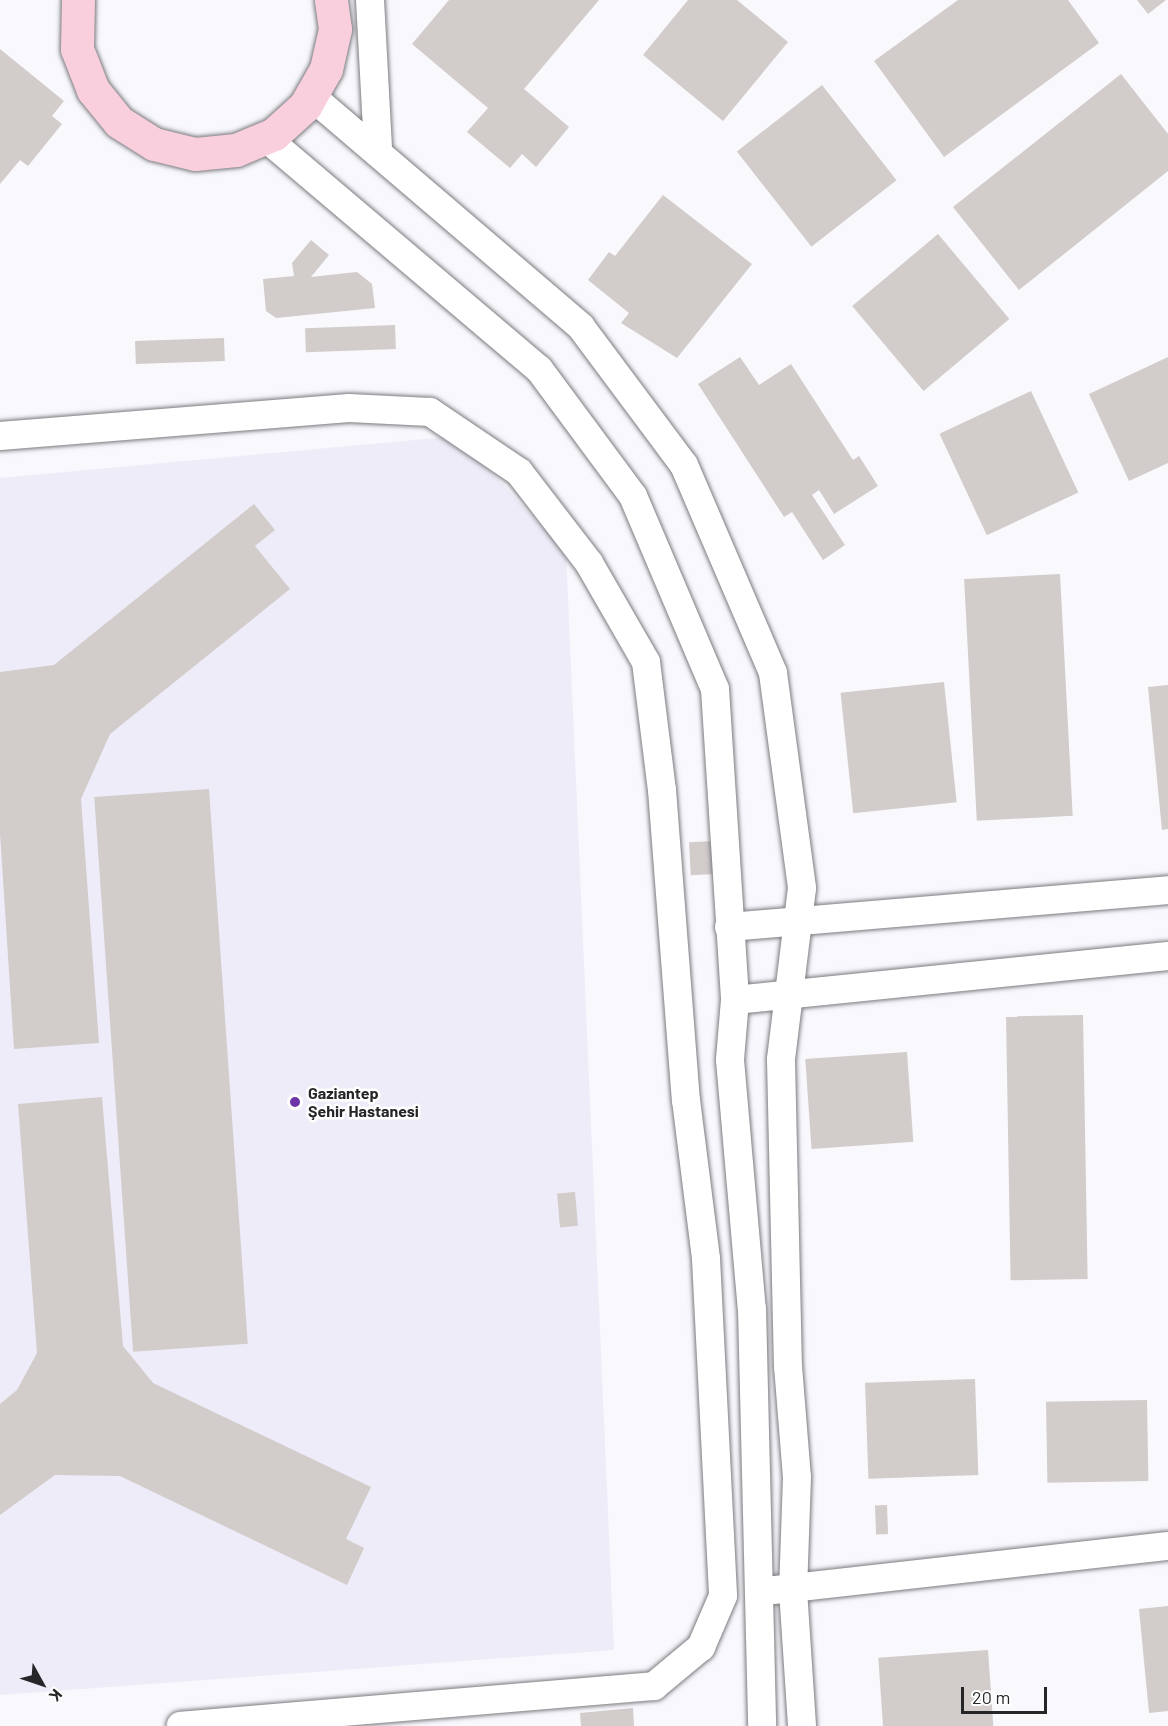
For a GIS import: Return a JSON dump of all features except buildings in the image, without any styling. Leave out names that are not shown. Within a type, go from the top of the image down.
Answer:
[{"type":"main road","points":[[78,0],[77,49],[93,90],[119,122],[154,144],[195,154],[236,150],[265,138],[311,96],[326,69],[335,28],[331,0]]},
{"type":"street","points":[[370,0],[378,148]]},
{"type":"street","points":[[311,96],[378,148],[581,327],[684,465],[772,673],[802,888],[793,994],[781,1060],[788,1366],[797,1477],[793,1590],[801,1726]]},
{"type":"street","points":[[265,138],[539,369],[633,496],[715,689],[735,1000],[730,1060],[752,1309],[762,1726]]},
{"type":"street","points":[[0,436],[349,408],[430,412],[519,472],[589,563],[646,662],[708,1282],[723,1596],[701,1647],[654,1686],[182,1726]]},
{"type":"street","points":[[729,927],[800,924],[1168,890]]},
{"type":"street","points":[[735,1000],[1168,956]]},
{"type":"street","points":[[758,1590],[793,1590],[1168,1546]]},
{"type":"shaded area","name":"Gaziantep Şehir Hastanesi","points":[[458,436],[566,553],[614,1650],[0,1695],[0,478]]},
{"type":"place","name":"Gaziantep Şehir Hastanesi","points":[[295,1102]]}]
